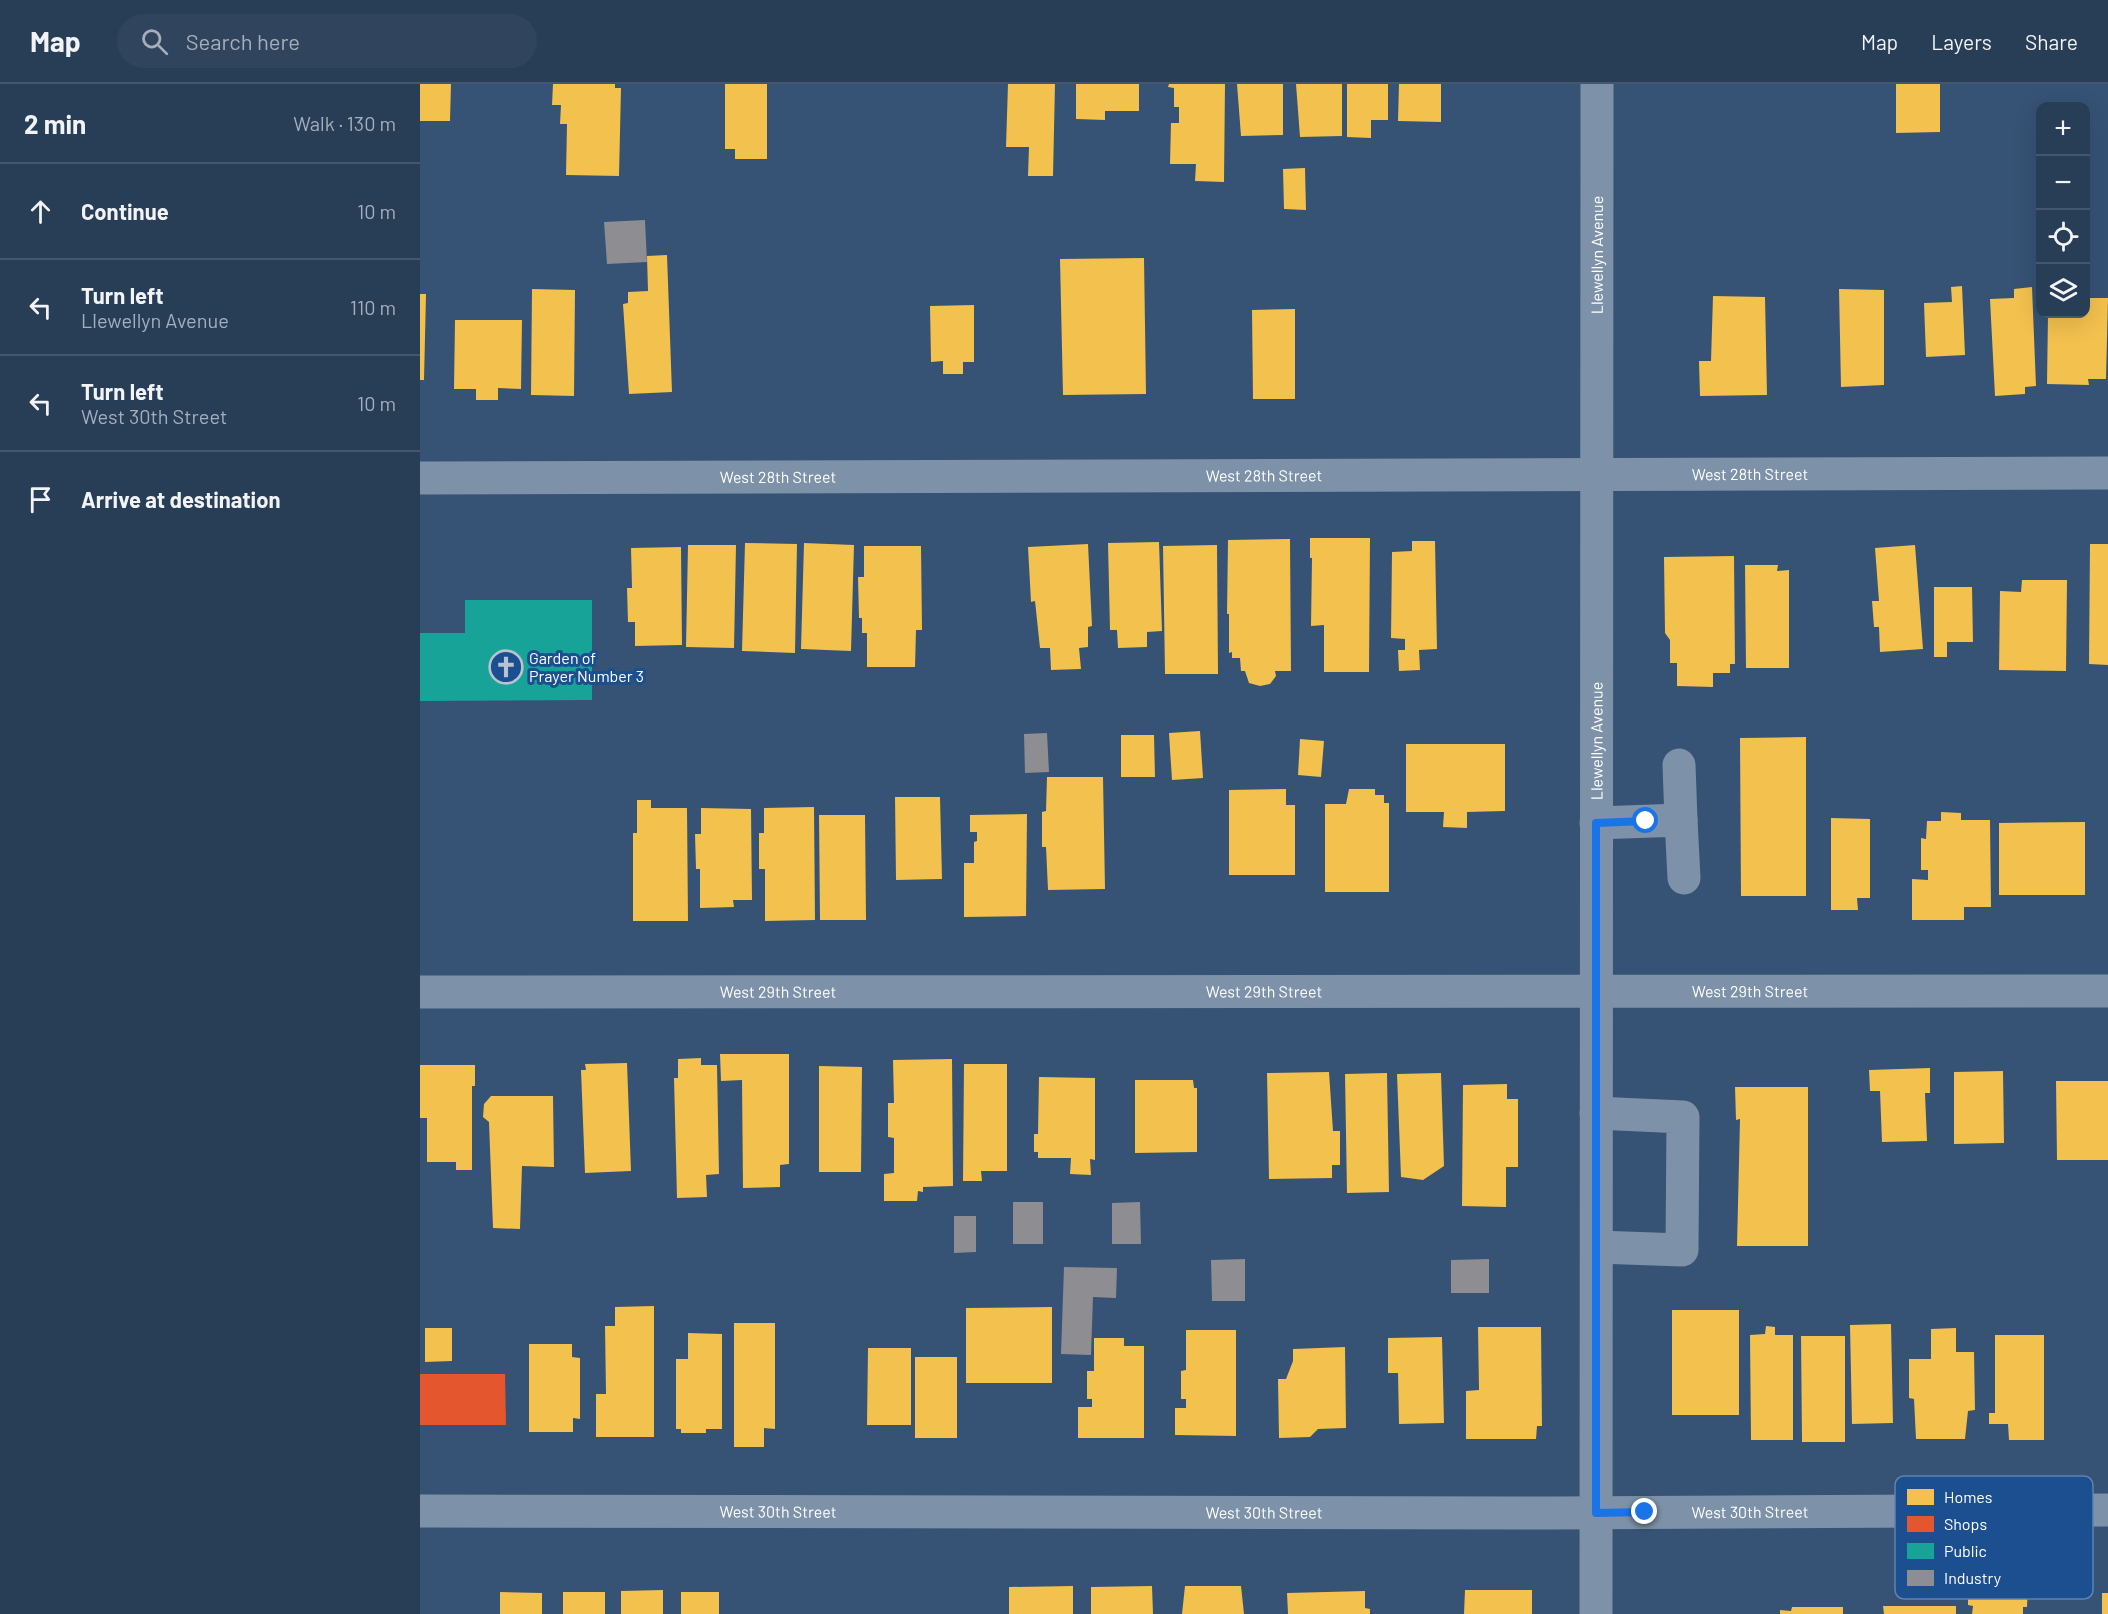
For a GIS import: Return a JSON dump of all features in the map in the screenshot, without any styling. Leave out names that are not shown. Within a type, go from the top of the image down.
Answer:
[{"type":"street","name":"Llewellyn Avenue","points":[[1596,1614],[1597,84]]},
{"type":"street","name":"West 28th Street","points":[[420,478],[2108,473]]},
{"type":"street","points":[[1679,765],[1684,878]]},
{"type":"street","points":[[1596,823],[1681,820]]},
{"type":"street","name":"West 29th Street","points":[[420,992],[2108,991]]},
{"type":"street","points":[[1596,1113],[1683,1117],[1682,1250],[1596,1247]]},
{"type":"street","name":"West 30th Street","points":[[2093,1510],[2108,1510]]},
{"type":"street","name":"West 30th Street","points":[[420,1511],[1596,1513],[1895,1511]]},
{"type":"building: Homes","points":[[420,84],[451,84],[450,121],[420,121]]},
{"type":"building: Homes","points":[[553,84],[615,84],[615,88],[621,88],[619,176],[566,175],[567,124],[560,124],[561,105],[552,105]]},
{"type":"building: Homes","points":[[725,84],[767,84],[767,159],[735,159],[735,149],[725,149]]},
{"type":"building: Homes","points":[[1008,84],[1055,84],[1053,176],[1028,176],[1029,147],[1006,147]]},
{"type":"building: Homes","points":[[1076,84],[1139,84],[1139,111],[1105,111],[1105,120],[1076,119]]},
{"type":"building: Homes","points":[[1169,84],[1225,84],[1224,182],[1195,181],[1196,164],[1170,164],[1171,123],[1179,123],[1179,107],[1174,107],[1174,88],[1168,87]]},
{"type":"building: Homes","points":[[1237,84],[1283,84],[1283,135],[1241,136]]},
{"type":"building: Homes","points":[[1296,84],[1342,84],[1342,136],[1300,137]]},
{"type":"building: Homes","points":[[1347,84],[1388,84],[1388,120],[1371,120],[1371,138],[1347,137]]},
{"type":"building: Homes","points":[[1399,84],[1441,84],[1441,122],[1398,121]]},
{"type":"building: Homes","points":[[1896,84],[1940,84],[1940,132],[1896,133]]},
{"type":"building: Homes","points":[[1305,168],[1306,210],[1284,209],[1283,169]]},
{"type":"building: Homes","points":[[667,255],[672,392],[629,394],[623,304],[628,303],[628,292],[648,291],[647,256]]},
{"type":"building: Homes","points":[[1144,258],[1146,394],[1063,395],[1060,259]]},
{"type":"building: Homes","points":[[1962,286],[1965,355],[1926,357],[1924,303],[1952,302],[1951,287]]},
{"type":"building: Homes","points":[[2032,287],[2036,386],[2025,387],[2025,394],[1995,396],[1990,299],[2014,298],[2014,289]]},
{"type":"building: Homes","points":[[532,289],[575,290],[574,396],[531,395]]},
{"type":"building: Homes","points":[[1839,289],[1884,290],[1884,385],[1841,387]]},
{"type":"building: Homes","points":[[420,294],[426,294],[424,380],[420,380]]},
{"type":"building: Homes","points":[[1713,296],[1765,297],[1767,395],[1700,396],[1699,361],[1711,361]]},
{"type":"building: Homes","points":[[2090,298],[2108,298],[2106,379],[2088,379],[2089,385],[2047,384],[2048,318],[2090,318]]},
{"type":"building: Homes","points":[[974,305],[974,362],[963,362],[963,374],[943,374],[943,361],[931,362],[930,306]]},
{"type":"building: Homes","points":[[1295,309],[1295,399],[1253,399],[1252,310]]},
{"type":"building: Homes","points":[[455,320],[522,320],[521,389],[498,388],[498,400],[476,400],[476,389],[454,389]]},
{"type":"building: Homes","points":[[1310,538],[1370,538],[1369,672],[1324,672],[1324,625],[1311,626]]},
{"type":"building: Homes","points":[[1290,539],[1291,671],[1275,671],[1276,676],[1270,684],[1260,686],[1249,683],[1245,671],[1241,671],[1240,658],[1232,658],[1232,652],[1229,653],[1228,540]]},
{"type":"building: Homes","points":[[1412,541],[1435,541],[1437,649],[1419,650],[1420,670],[1399,671],[1398,650],[1405,650],[1405,639],[1391,638],[1392,552],[1412,551]]},
{"type":"building: Homes","points":[[1159,542],[1162,631],[1147,632],[1147,647],[1118,648],[1117,630],[1110,630],[1108,543]]},
{"type":"building: Homes","points":[[745,543],[797,544],[795,653],[742,651]]},
{"type":"building: Homes","points":[[804,543],[854,545],[851,651],[801,649]]},
{"type":"building: Homes","points":[[1088,544],[1092,626],[1088,627],[1088,647],[1079,648],[1081,669],[1051,670],[1050,648],[1040,648],[1035,601],[1031,602],[1028,547]]},
{"type":"building: Homes","points":[[2090,544],[2108,544],[2108,665],[2089,664]]},
{"type":"building: Homes","points":[[688,545],[736,545],[734,648],[686,647]]},
{"type":"building: Homes","points":[[1217,545],[1218,674],[1165,674],[1163,546]]},
{"type":"building: Homes","points":[[1915,545],[1923,649],[1880,652],[1879,627],[1874,627],[1872,601],[1879,601],[1875,548]]},
{"type":"building: Homes","points":[[864,546],[921,546],[922,630],[916,630],[915,667],[867,667],[867,633],[862,633],[862,618],[859,618],[858,577],[864,577]]},
{"type":"building: Homes","points":[[681,547],[682,645],[635,646],[635,622],[628,622],[627,588],[632,588],[631,548]]},
{"type":"building: Homes","points":[[1734,556],[1735,664],[1730,664],[1730,673],[1713,673],[1713,687],[1677,686],[1677,663],[1670,663],[1670,640],[1665,633],[1664,557]]},
{"type":"building: Homes","points":[[1745,565],[1778,565],[1777,571],[1789,570],[1789,668],[1746,668]]},
{"type":"building: Homes","points":[[2022,580],[2067,580],[2066,671],[1999,670],[2000,591],[2021,592]]},
{"type":"building: Homes","points":[[1934,587],[1972,587],[1973,642],[1947,642],[1947,657],[1934,657]]},
{"type":"building: Homes","points":[[1200,731],[1203,778],[1172,780],[1169,733]]},
{"type":"building: Homes","points":[[1121,735],[1154,735],[1155,777],[1121,777]]},
{"type":"building: Homes","points":[[1806,737],[1806,896],[1741,896],[1740,738]]},
{"type":"building: Homes","points":[[1300,739],[1324,741],[1321,777],[1298,775]]},
{"type":"building: Homes","points":[[1406,744],[1505,744],[1505,811],[1467,812],[1467,828],[1443,827],[1444,812],[1406,812]]},
{"type":"building: Homes","points":[[1047,777],[1103,777],[1105,889],[1048,890],[1046,847],[1042,847],[1042,812],[1046,811]]},
{"type":"building: Homes","points":[[1286,789],[1286,805],[1295,805],[1295,875],[1229,875],[1229,790]]},
{"type":"building: Homes","points":[[1349,789],[1375,789],[1375,795],[1384,795],[1384,803],[1389,803],[1389,892],[1325,892],[1325,804],[1346,804]]},
{"type":"building: Homes","points":[[895,797],[940,797],[942,879],[896,880]]},
{"type":"building: Homes","points":[[637,800],[651,800],[651,808],[687,808],[688,921],[633,921],[633,833],[637,833]]},
{"type":"building: Homes","points":[[814,807],[815,920],[765,921],[765,869],[759,869],[759,833],[764,833],[764,808]]},
{"type":"building: Homes","points":[[701,808],[751,809],[752,900],[733,900],[734,907],[700,908],[700,869],[696,869],[695,834],[701,834]]},
{"type":"building: Homes","points":[[1941,812],[1961,813],[1961,820],[1990,820],[1991,907],[1964,907],[1964,920],[1912,920],[1912,879],[1928,880],[1928,870],[1921,870],[1921,838],[1926,839],[1927,821],[1941,821]]},
{"type":"building: Homes","points":[[1027,814],[1026,916],[964,917],[964,863],[974,863],[974,842],[977,841],[977,832],[970,832],[970,815]]},
{"type":"building: Homes","points":[[819,815],[865,815],[866,920],[820,920]]},
{"type":"building: Homes","points":[[1831,818],[1870,819],[1870,898],[1857,898],[1858,910],[1831,910]]},
{"type":"building: Homes","points":[[2085,822],[2085,895],[1999,895],[1999,823]]},
{"type":"building: Homes","points":[[720,1054],[789,1054],[789,1164],[780,1165],[780,1187],[743,1188],[742,1080],[721,1081]]},
{"type":"building: Homes","points":[[701,1058],[701,1065],[717,1065],[719,1174],[706,1175],[707,1197],[677,1198],[674,1078],[678,1078],[678,1059]]},
{"type":"building: Homes","points":[[952,1059],[953,1186],[923,1187],[923,1192],[918,1191],[917,1201],[884,1201],[884,1174],[894,1173],[894,1138],[888,1137],[888,1103],[894,1103],[893,1060]]},
{"type":"building: Homes","points":[[627,1063],[631,1171],[585,1173],[581,1070],[586,1070],[585,1064]]},
{"type":"building: Homes","points":[[964,1064],[1007,1064],[1007,1171],[981,1171],[982,1181],[963,1181]]},
{"type":"building: Homes","points":[[420,1065],[475,1065],[475,1086],[472,1086],[472,1170],[456,1170],[456,1162],[427,1162],[427,1118],[420,1118]]},
{"type":"building: Homes","points":[[819,1066],[862,1067],[861,1172],[819,1172]]},
{"type":"building: Homes","points":[[1930,1068],[1930,1093],[1925,1093],[1927,1141],[1882,1142],[1880,1091],[1870,1091],[1869,1070]]},
{"type":"building: Homes","points":[[2003,1071],[2004,1143],[1954,1144],[1954,1072]]},
{"type":"building: Homes","points":[[1329,1072],[1333,1131],[1340,1131],[1340,1165],[1332,1165],[1332,1178],[1269,1179],[1267,1073]]},
{"type":"building: Homes","points":[[1387,1073],[1389,1192],[1347,1193],[1345,1074]]},
{"type":"building: Homes","points":[[1441,1073],[1444,1166],[1423,1180],[1401,1177],[1397,1074]]},
{"type":"building: Homes","points":[[1039,1077],[1095,1078],[1095,1160],[1090,1159],[1091,1175],[1070,1174],[1071,1158],[1038,1158],[1038,1152],[1034,1152],[1034,1134],[1038,1134]]},
{"type":"building: Homes","points":[[1135,1080],[1193,1080],[1194,1088],[1197,1088],[1197,1152],[1135,1153]]},
{"type":"building: Homes","points":[[2056,1081],[2108,1081],[2108,1160],[2057,1160]]},
{"type":"building: Homes","points":[[1507,1084],[1507,1099],[1518,1099],[1518,1167],[1506,1167],[1506,1207],[1462,1206],[1463,1085]]},
{"type":"building: Homes","points":[[1735,1087],[1808,1087],[1808,1246],[1737,1246],[1740,1119],[1736,1120]]},
{"type":"building: Homes","points":[[491,1096],[553,1096],[554,1167],[522,1166],[520,1229],[493,1228],[489,1122],[483,1117],[484,1104]]},
{"type":"building: Homes","points":[[654,1306],[654,1437],[596,1437],[596,1394],[606,1394],[605,1326],[615,1326],[615,1307]]},
{"type":"building: Homes","points":[[1052,1307],[1052,1383],[966,1383],[966,1308]]},
{"type":"building: Homes","points":[[1672,1310],[1739,1310],[1739,1415],[1672,1415]]},
{"type":"building: Homes","points":[[734,1323],[775,1323],[775,1429],[764,1428],[764,1447],[734,1447]]},
{"type":"building: Homes","points":[[1891,1324],[1893,1423],[1852,1424],[1850,1325]]},
{"type":"building: Homes","points":[[1766,1326],[1775,1327],[1775,1335],[1793,1335],[1793,1440],[1751,1440],[1750,1335],[1765,1334]]},
{"type":"building: Homes","points":[[1478,1327],[1541,1327],[1542,1426],[1537,1426],[1536,1439],[1466,1439],[1466,1391],[1479,1390]]},
{"type":"building: Homes","points":[[425,1328],[452,1328],[452,1361],[425,1362]]},
{"type":"building: Homes","points":[[1956,1328],[1956,1352],[1974,1352],[1975,1410],[1968,1411],[1965,1439],[1916,1439],[1914,1399],[1909,1398],[1909,1359],[1931,1359],[1931,1329]]},
{"type":"building: Homes","points":[[1186,1330],[1236,1330],[1236,1436],[1175,1435],[1175,1408],[1186,1408],[1186,1399],[1181,1399],[1181,1371],[1186,1370]]},
{"type":"building: Homes","points":[[688,1333],[722,1334],[722,1429],[706,1429],[706,1433],[681,1433],[681,1429],[676,1429],[676,1359],[688,1359]]},
{"type":"building: Homes","points":[[1995,1335],[2044,1335],[2044,1440],[2009,1440],[2008,1424],[1989,1424],[1989,1413],[1995,1413]]},
{"type":"building: Homes","points":[[1801,1336],[1845,1336],[1845,1442],[1802,1442]]},
{"type":"building: Homes","points":[[1442,1337],[1444,1423],[1399,1424],[1398,1373],[1388,1373],[1388,1338]]},
{"type":"building: Homes","points":[[1094,1338],[1124,1338],[1124,1346],[1144,1346],[1144,1438],[1078,1438],[1078,1407],[1092,1407],[1092,1399],[1087,1399],[1087,1371],[1094,1371]]},
{"type":"building: Homes","points":[[529,1344],[572,1344],[572,1357],[580,1358],[580,1419],[573,1418],[573,1432],[529,1432]]},
{"type":"building: Homes","points":[[1345,1347],[1346,1428],[1318,1429],[1310,1437],[1279,1438],[1278,1379],[1286,1379],[1293,1361],[1293,1349]]},
{"type":"building: Homes","points":[[868,1348],[911,1348],[911,1425],[867,1425]]},
{"type":"building: Homes","points":[[915,1357],[957,1357],[957,1438],[915,1438]]},
{"type":"building: Homes","points":[[1073,1586],[1073,1614],[1009,1614],[1009,1587]]},
{"type":"building: Homes","points":[[1152,1586],[1153,1614],[1091,1614],[1091,1587]]},
{"type":"building: Homes","points":[[1185,1586],[1241,1586],[1244,1614],[1182,1614]]},
{"type":"building: Homes","points":[[663,1590],[663,1614],[621,1614],[621,1591]]},
{"type":"building: Homes","points":[[1465,1590],[1532,1590],[1532,1614],[1464,1614]]},
{"type":"building: Homes","points":[[1365,1591],[1365,1608],[1370,1609],[1370,1614],[1288,1614],[1287,1593]]},
{"type":"building: Homes","points":[[500,1592],[542,1593],[542,1614],[500,1614]]},
{"type":"building: Homes","points":[[563,1592],[605,1592],[605,1614],[563,1614]]},
{"type":"building: Homes","points":[[681,1592],[719,1592],[719,1614],[681,1614]]},
{"type":"building: Homes","points":[[2102,1593],[2108,1593],[2108,1614],[2102,1614]]},
{"type":"building: Homes","points":[[1968,1599],[2027,1599],[2027,1607],[2023,1607],[2023,1614],[1972,1614],[1973,1606],[1968,1605]]},
{"type":"building: Homes","points":[[1883,1606],[1956,1606],[1956,1614],[1884,1614]]},
{"type":"building: Homes","points":[[1792,1607],[1843,1607],[1843,1614],[1780,1614],[1780,1610],[1791,1611]]},
{"type":"building: Shops","points":[[420,1374],[505,1374],[506,1425],[420,1425]]},
{"type":"building: Public","name":"Garden of Prayer Number 3","points":[[465,600],[592,600],[592,700],[420,701],[420,633],[465,633]]},
{"type":"building: Industry","points":[[645,220],[647,262],[607,264],[604,222]]},
{"type":"building: Industry","points":[[1047,733],[1049,772],[1025,773],[1024,734]]},
{"type":"building: Industry","points":[[1013,1202],[1043,1202],[1043,1244],[1013,1244]]},
{"type":"building: Industry","points":[[1140,1202],[1141,1244],[1112,1244],[1112,1203]]},
{"type":"building: Industry","points":[[954,1216],[976,1216],[976,1252],[954,1253]]},
{"type":"building: Industry","points":[[1245,1259],[1245,1301],[1212,1301],[1211,1260]]},
{"type":"building: Industry","points":[[1489,1259],[1489,1293],[1451,1293],[1451,1260]]},
{"type":"building: Industry","points":[[1064,1267],[1117,1268],[1116,1298],[1093,1297],[1091,1355],[1061,1354]]},
{"type":"place","name":"Garden of Prayer Number 3","points":[[506,667]]},
{"type":"route","points":[[1645,1512],[1596,1513],[1596,823],[1646,821]]}]
